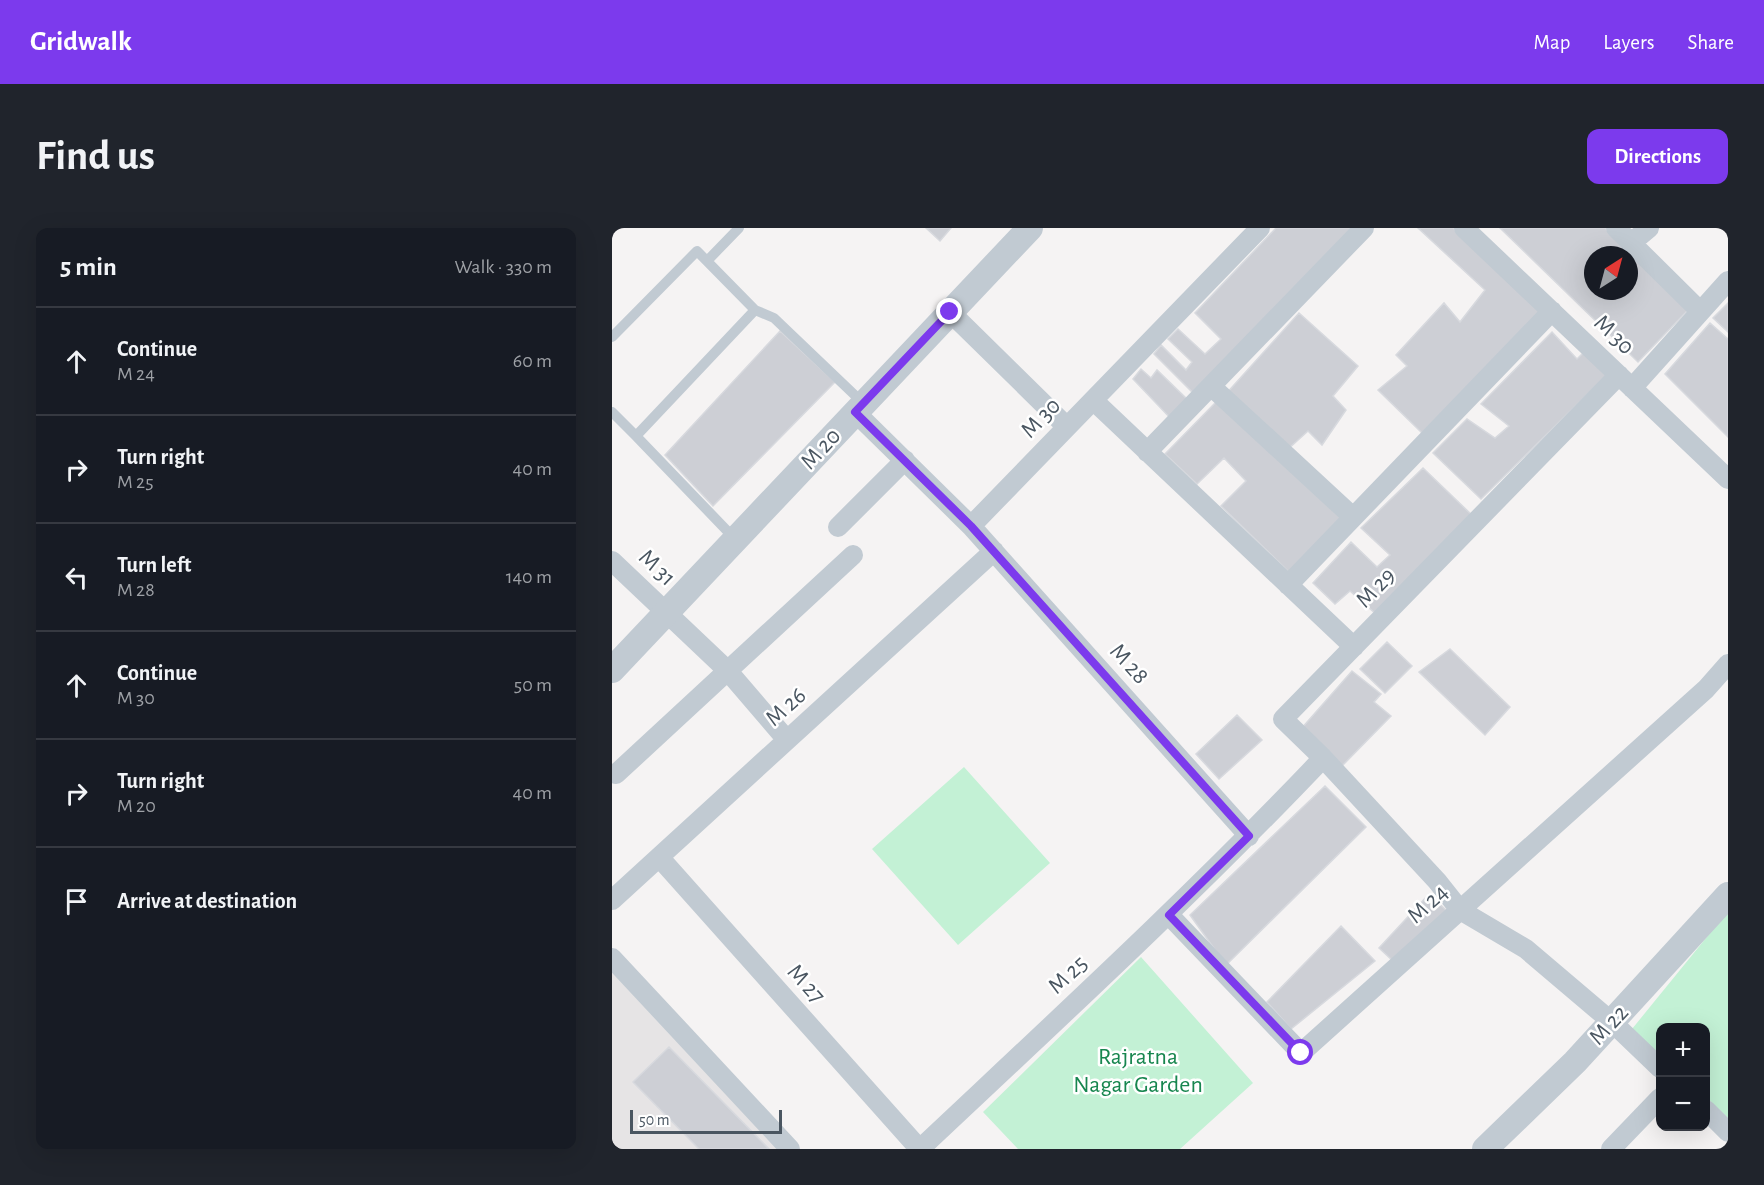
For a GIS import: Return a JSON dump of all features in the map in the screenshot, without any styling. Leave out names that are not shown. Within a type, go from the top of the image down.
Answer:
[{"type":"street","name":"M 20","points":[[612,670],[1029,228]]},
{"type":"street","points":[[1148,452],[1364,228]]},
{"type":"street","name":"M 30","points":[[1464,228],[1728,479]]},
{"type":"street","points":[[1616,228],[1700,310]]},
{"type":"street","points":[[1631,243],[1649,228]]},
{"type":"street","name":"M 30","points":[[971,526],[1252,231]]},
{"type":"street","name":"M 29","points":[[1323,758],[1283,719],[1728,281]]},
{"type":"street","points":[[950,312],[1067,427]]},
{"type":"street","points":[[1288,585],[1552,312]]},
{"type":"street","points":[[1212,387],[1353,517]]},
{"type":"street","points":[[1093,400],[1354,647]]},
{"type":"street","points":[[860,407],[904,460],[971,526]]},
{"type":"street","points":[[838,527],[904,460]]},
{"type":"street","name":"M 28","points":[[971,526],[1249,836]]},
{"type":"street","name":"M 26","points":[[612,900],[994,551]]},
{"type":"street","points":[[616,774],[853,555]]},
{"type":"street","name":"M 31","points":[[612,561],[727,670],[787,740]]},
{"type":"street","name":"M 24","points":[[1169,915],[1301,1053],[1706,689],[1728,664]]},
{"type":"street","points":[[1249,836],[1323,758],[1437,881],[1460,910],[1526,949],[1612,1022],[1656,1064]]},
{"type":"street","name":"M 25","points":[[918,1147],[1169,915],[1249,836]]},
{"type":"street","name":"M 27","points":[[659,857],[918,1147]]},
{"type":"street","name":"M 22","points":[[1485,1149],[1575,1062],[1728,895]]},
{"type":"street","points":[[612,958],[790,1149]]},
{"type":"street","points":[[1611,1149],[1656,1102]]},
{"type":"street","points":[[1710,1114],[1728,1132]]},
{"type":"lane","points":[[706,261],[738,228]]},
{"type":"lane","points":[[612,337],[697,251],[755,310],[774,318],[860,407]]},
{"type":"lane","points":[[636,436],[755,310]]},
{"type":"lane","points":[[612,412],[735,540]]},
{"type":"shaded area","points":[[612,968],[779,1149],[612,1149]]},
{"type":"green space","points":[[964,767],[1050,863],[958,945],[872,849]]},
{"type":"green space","points":[[1728,911],[1728,1118],[1710,1101],[1710,1023],[1656,1023],[1656,1051],[1632,1029]]},
{"type":"green space","name":"Rajratna Nagar Garden","points":[[1141,957],[1253,1083],[1180,1149],[1018,1149],[983,1112]]},
{"type":"building","points":[[926,228],[951,228],[940,241]]},
{"type":"building","points":[[1276,228],[1358,228],[1174,422],[1133,379],[1141,369],[1151,378],[1157,370],[1187,399],[1194,394],[1154,354],[1161,345],[1186,370],[1192,362],[1168,339],[1178,329],[1205,354],[1221,339],[1195,313]]},
{"type":"building","points":[[1418,228],[1453,228],[1545,311],[1422,433],[1378,390],[1407,366],[1396,355],[1444,303],[1460,322],[1485,290]]},
{"type":"building","points":[[1500,228],[1605,228],[1624,246],[1584,246],[1584,300],[1638,300],[1638,260],[1689,309],[1638,362]]},
{"type":"building","points":[[1728,303],[1728,332],[1713,318]]},
{"type":"building","points":[[1299,313],[1358,366],[1333,396],[1346,410],[1322,445],[1308,431],[1287,450],[1225,395]]},
{"type":"building","points":[[1710,323],[1728,339],[1728,437],[1665,374]]},
{"type":"building","points":[[780,331],[835,382],[713,506],[665,455]]},
{"type":"building","points":[[1552,332],[1577,359],[1584,352],[1607,375],[1481,499],[1433,453],[1467,419],[1495,438],[1509,426],[1481,404]]},
{"type":"building","points":[[1216,402],[1347,516],[1291,574],[1221,506],[1246,481],[1224,458],[1197,484],[1165,454]]},
{"type":"building","points":[[1423,468],[1474,517],[1377,615],[1350,591],[1335,604],[1313,583],[1351,542],[1377,567],[1390,555],[1361,528]]},
{"type":"building","points":[[1387,642],[1412,666],[1385,693],[1360,669]]},
{"type":"building","points":[[1450,649],[1510,707],[1485,735],[1419,672]]},
{"type":"building","points":[[1352,671],[1381,694],[1374,702],[1391,716],[1341,767],[1301,729]]},
{"type":"building","points":[[1237,715],[1262,740],[1219,779],[1196,754]]},
{"type":"building","points":[[1325,786],[1366,827],[1226,965],[1190,915]]},
{"type":"building","points":[[1429,894],[1448,912],[1393,961],[1379,948]]},
{"type":"building","points":[[1341,926],[1375,961],[1291,1029],[1267,1002]]},
{"type":"building","points":[[669,1047],[769,1149],[699,1149],[633,1082]]},
{"type":"route","points":[[950,312],[855,412],[971,526],[1249,836],[1169,915],[1301,1053]]}]
